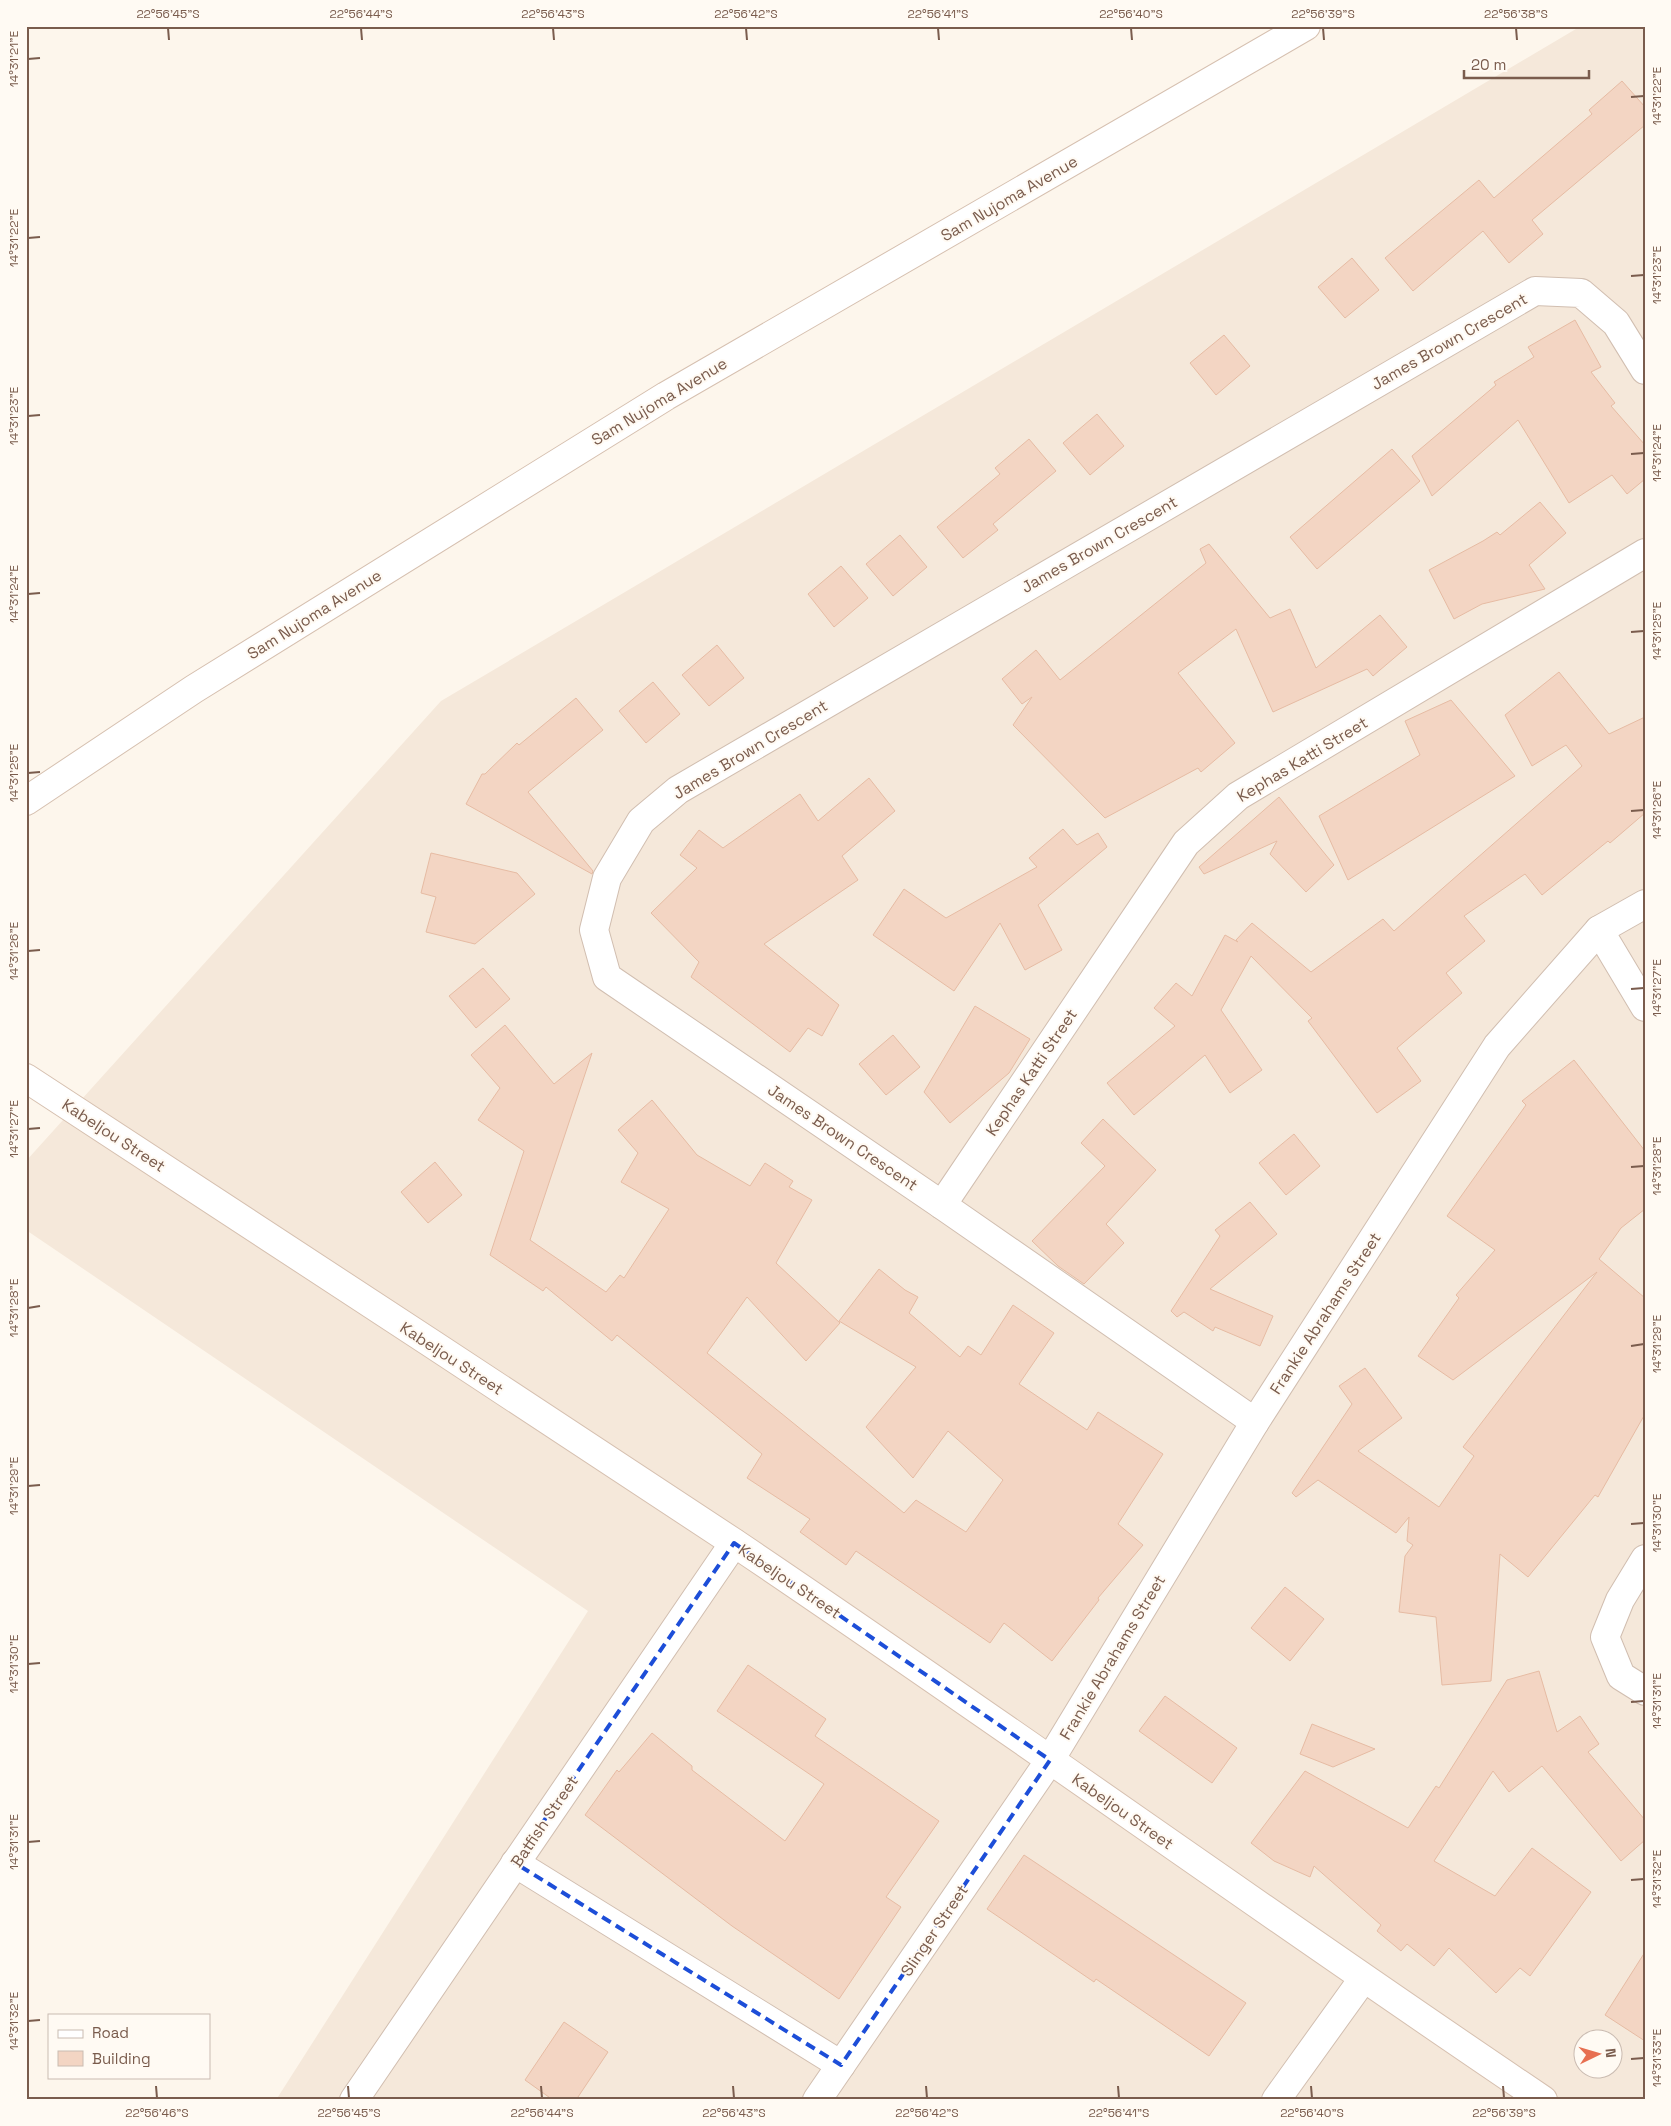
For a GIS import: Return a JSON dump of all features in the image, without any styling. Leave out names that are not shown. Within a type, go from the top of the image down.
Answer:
[{"type":"street","name":"Sam Nujoma Avenue","points":[[26,801],[194,689],[666,396],[1306,26]]},
{"type":"street","name":"James Brown Crescent","points":[[1255,1422],[942,1205],[607,977],[594,930],[607,878],[641,821],[678,790],[1535,291],[1580,293],[1616,323],[1645,370]]},
{"type":"street","name":"Kephas Katti Street","points":[[942,1205],[1186,843],[1238,796],[1645,553]]},
{"type":"street","name":"Frankie Abrahams Street","points":[[1050,1760],[1255,1422],[1497,1046],[1599,930],[1645,904]]},
{"type":"street","points":[[1599,930],[1645,1007]]},
{"type":"street","name":"Kabeljou Street","points":[[26,1078],[734,1543],[1050,1760],[1363,1979],[1543,2100]]},
{"type":"street","name":"Batfish Street","points":[[354,2100],[734,1543]]},
{"type":"street","points":[[1645,1560],[1620,1600],[1604,1637],[1621,1676],[1645,1691]]},
{"type":"street","name":"Slinger Street","points":[[818,2100],[1050,1760]]},
{"type":"street","points":[[515,1863],[842,2065]]},
{"type":"street","points":[[1276,2100],[1363,1979]]},
{"type":"highlighted area","points":[[734,1543],[1050,1760],[841,2065],[515,1863]]},
{"type":"shaded area","points":[[1581,26],[1645,26],[1645,2100],[276,2100],[588,1611],[26,1230],[26,1161],[441,701]]},
{"type":"building","points":[[1622,81],[1645,107],[1645,125],[1532,220],[1543,234],[1509,263],[1483,231],[1413,291],[1385,258],[1479,180],[1494,198],[1592,114],[1589,110]]},
{"type":"building","points":[[1352,258],[1379,290],[1345,318],[1318,287]]},
{"type":"building","points":[[1575,320],[1601,367],[1591,372],[1615,403],[1611,406],[1645,445],[1645,479],[1627,494],[1612,475],[1569,503],[1518,420],[1432,496],[1412,456],[1496,385],[1494,382],[1534,357],[1528,347]]},
{"type":"building","points":[[1224,335],[1250,366],[1216,395],[1190,363]]},
{"type":"building","points":[[1097,414],[1124,446],[1090,475],[1063,443]]},
{"type":"building","points":[[1029,439],[1056,471],[993,524],[998,530],[963,558],[937,527],[1000,474],[995,468]]},
{"type":"building","points":[[1392,449],[1420,481],[1317,569],[1290,537]]},
{"type":"building","points":[[1540,502],[1566,533],[1529,565],[1545,589],[1482,604],[1454,619],[1429,570],[1497,532],[1500,535]]},
{"type":"building","points":[[900,535],[927,567],[893,596],[866,564]]},
{"type":"building","points":[[1209,544],[1270,618],[1290,609],[1316,668],[1380,615],[1407,647],[1373,676],[1367,669],[1273,712],[1236,629],[1178,673],[1235,743],[1201,772],[1198,768],[1105,818],[1013,725],[1032,697],[1022,704],[1002,679],[1036,650],[1060,680],[1206,563],[1200,549]]},
{"type":"building","points":[[841,566],[868,598],[834,627],[808,594]]},
{"type":"building","points":[[717,645],[744,678],[709,706],[682,675]]},
{"type":"building","points":[[1559,672],[1609,734],[1645,717],[1645,813],[1610,843],[1608,841],[1542,895],[1525,874],[1464,916],[1485,941],[1446,973],[1462,993],[1397,1048],[1421,1081],[1377,1113],[1308,1021],[1312,1018],[1251,956],[1221,1010],[1262,1070],[1230,1093],[1205,1055],[1134,1115],[1107,1083],[1175,1026],[1154,1008],[1176,983],[1192,996],[1225,935],[1238,942],[1236,940],[1252,923],[1311,972],[1383,919],[1394,931],[1582,766],[1566,745],[1532,766],[1505,715]]},
{"type":"building","points":[[653,682],[680,714],[646,743],[619,711]]},
{"type":"building","points":[[576,698],[603,730],[528,792],[593,871],[592,874],[466,804],[482,774],[485,774],[517,743],[519,745]]},
{"type":"building","points":[[1451,700],[1515,776],[1348,880],[1319,816],[1420,755],[1405,721]]},
{"type":"building","points":[[869,778],[895,811],[842,856],[858,880],[764,944],[839,1005],[822,1036],[808,1028],[790,1052],[691,977],[699,962],[651,913],[697,868],[680,855],[699,830],[723,848],[800,794],[818,821]]},
{"type":"building","points":[[1279,797],[1334,865],[1306,892],[1270,854],[1277,841],[1204,874],[1199,867]]},
{"type":"building","points":[[1063,829],[1077,845],[1098,833],[1107,847],[1038,905],[1062,950],[1025,970],[1000,923],[954,991],[873,935],[904,889],[946,918],[1037,867],[1029,858]]},
{"type":"building","points":[[431,853],[517,873],[535,894],[475,944],[426,932],[436,897],[421,893]]},
{"type":"building","points":[[483,968],[510,999],[476,1028],[449,996]]},
{"type":"building","points":[[975,1006],[1030,1039],[1009,1073],[950,1123],[924,1092]]},
{"type":"building","points":[[505,1025],[554,1084],[592,1053],[530,1240],[606,1292],[620,1275],[624,1278],[669,1209],[621,1182],[638,1153],[618,1130],[652,1100],[697,1155],[750,1186],[765,1163],[793,1181],[789,1187],[812,1200],[776,1263],[840,1323],[806,1361],[747,1297],[707,1353],[904,1513],[916,1500],[966,1532],[1003,1480],[948,1431],[913,1478],[866,1427],[916,1367],[839,1321],[879,1269],[905,1290],[918,1297],[909,1313],[960,1357],[968,1346],[981,1355],[1013,1305],[1054,1333],[1019,1384],[1087,1430],[1098,1412],[1163,1454],[1118,1524],[1143,1545],[1098,1598],[1099,1600],[1052,1661],[1004,1623],[990,1643],[856,1551],[846,1565],[800,1532],[810,1519],[747,1478],[762,1454],[617,1335],[612,1341],[546,1287],[543,1291],[490,1255],[524,1151],[478,1120],[500,1088],[471,1055]]},
{"type":"building","points":[[893,1035],[920,1067],[886,1095],[859,1064]]},
{"type":"building","points":[[1574,1060],[1645,1151],[1645,1209],[1621,1228],[1599,1259],[1645,1298],[1645,1414],[1598,1497],[1595,1495],[1528,1577],[1500,1554],[1491,1681],[1442,1685],[1436,1617],[1399,1612],[1405,1556],[1413,1545],[1407,1541],[1409,1517],[1396,1533],[1318,1480],[1296,1497],[1292,1493],[1352,1404],[1339,1386],[1365,1368],[1402,1418],[1358,1451],[1439,1507],[1474,1456],[1463,1447],[1597,1272],[1453,1380],[1418,1356],[1459,1298],[1456,1295],[1495,1250],[1447,1216],[1526,1105],[1522,1101]]},
{"type":"building","points":[[1103,1119],[1156,1170],[1106,1224],[1124,1243],[1084,1284],[1058,1266],[1032,1241],[1105,1166],[1081,1143]]},
{"type":"building","points":[[1294,1134],[1320,1166],[1286,1195],[1259,1163]]},
{"type":"building","points":[[435,1162],[462,1195],[428,1223],[401,1192]]},
{"type":"building","points":[[1250,1202],[1277,1234],[1210,1289],[1273,1316],[1260,1346],[1215,1327],[1213,1331],[1184,1312],[1177,1317],[1171,1311],[1220,1236],[1215,1230]]},
{"type":"building","points":[[1285,1587],[1324,1619],[1290,1661],[1251,1628]]},
{"type":"building","points":[[748,1665],[826,1719],[815,1736],[939,1821],[886,1897],[901,1907],[839,1999],[732,1926],[585,1815],[617,1770],[619,1772],[652,1733],[692,1766],[692,1770],[785,1841],[824,1784],[717,1711]]},
{"type":"building","points":[[1539,1671],[1557,1732],[1580,1716],[1599,1744],[1588,1752],[1645,1820],[1645,1840],[1621,1861],[1542,1766],[1509,1792],[1493,1771],[1434,1861],[1495,1896],[1532,1848],[1591,1892],[1530,1976],[1520,1968],[1496,1993],[1449,1948],[1434,1966],[1407,1944],[1401,1951],[1377,1931],[1381,1925],[1314,1866],[1310,1877],[1274,1861],[1251,1843],[1305,1771],[1408,1828],[1436,1786],[1439,1788],[1507,1680]]},
{"type":"building","points":[[1165,1696],[1237,1748],[1212,1783],[1139,1731]]},
{"type":"building","points":[[1312,1724],[1375,1749],[1333,1767],[1300,1754]]},
{"type":"building","points":[[1024,1855],[1246,2003],[1209,2056],[1096,1979],[1094,1982],[987,1909]]},
{"type":"building","points":[[1645,1952],[1645,2041],[1605,2015]]},
{"type":"building","points":[[564,2022],[608,2052],[576,2100],[553,2100],[525,2080]]}]
